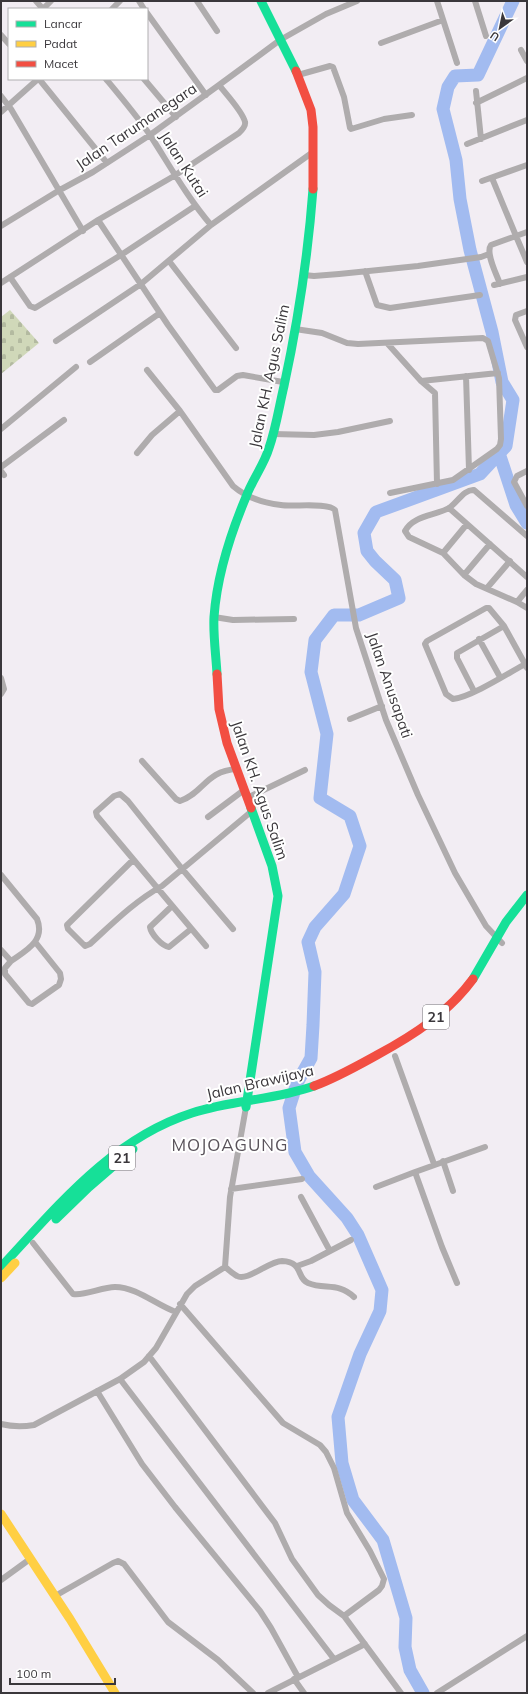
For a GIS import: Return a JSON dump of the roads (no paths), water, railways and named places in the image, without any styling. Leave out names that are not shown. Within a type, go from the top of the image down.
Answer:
[{"type":"main road","name":"Jalan KH. Agus Salim","points":[[247,1103],[278,896],[272,866],[227,743],[219,709],[214,617],[225,554],[246,496],[264,461],[273,434],[283,382],[291,354],[304,275],[313,187],[313,127],[311,110],[298,75],[261,1]]},
{"type":"main road","name":"Jalan Brawijaya","points":[[1,1267],[84,1179],[127,1144],[161,1125],[205,1109],[278,1098],[336,1085],[395,1056],[426,1035],[470,994],[488,967],[512,913],[527,895]]},
{"type":"main road","name":"Jalan Brawijaya","points":[[301,1093],[355,1067],[416,1033],[440,1014],[471,982],[499,941],[527,906]]},
{"type":"main road","name":"Jalan Brawijaya","points":[[1,1278],[33,1243],[89,1187],[131,1151],[178,1126],[247,1103]]},
{"type":"main road","points":[[1,1514],[55,1596],[115,1693]]},
{"type":"street","points":[[197,1],[217,31]]},
{"type":"street","name":"Jalan Tarumanegara","points":[[1,226],[107,163],[150,135],[280,40],[326,14],[358,1]]},
{"type":"street","points":[[437,1],[457,63]]},
{"type":"street","points":[[475,1],[486,36]]},
{"type":"street","points":[[148,14],[206,95]]},
{"type":"street","points":[[381,43],[443,20]]},
{"type":"street","points":[[1,35],[8,43]]},
{"type":"street","points":[[521,50],[527,61]]},
{"type":"street","points":[[298,75],[330,66],[333,67],[344,97],[351,129],[384,120],[412,115]]},
{"type":"street","points":[[476,103],[527,78]]},
{"type":"street","points":[[1,112],[38,80]]},
{"type":"street","points":[[40,80],[107,163]]},
{"type":"street","name":"Jalan Kutai","points":[[107,80],[150,135],[174,176],[195,206],[211,225]]},
{"type":"street","points":[[145,80],[176,117]]},
{"type":"street","points":[[1,283],[98,220],[174,176],[240,133],[245,122],[219,85]]},
{"type":"street","points":[[476,91],[476,103],[481,138]]},
{"type":"street","points":[[1,96],[83,231]]},
{"type":"street","points":[[467,144],[527,120]]},
{"type":"street","points":[[56,341],[141,284],[211,225],[313,152]]},
{"type":"street","points":[[482,181],[527,164]]},
{"type":"street","points":[[492,178],[527,262]]},
{"type":"street","points":[[10,277],[30,306],[35,308],[122,254],[195,206]]},
{"type":"street","points":[[98,220],[160,313],[215,390],[218,390],[237,376],[243,375],[283,382]]},
{"type":"street","points":[[527,232],[491,245],[489,248],[489,254],[497,285],[527,277]]},
{"type":"street","points":[[304,275],[325,276],[418,266],[466,260],[489,254]]},
{"type":"street","points":[[169,261],[236,348]]},
{"type":"street","points":[[364,271],[377,305],[390,308],[480,295]]},
{"type":"street","points":[[527,311],[516,315],[515,320],[527,347]]},
{"type":"street","points":[[90,362],[160,313]]},
{"type":"street","points":[[295,328],[322,333],[347,343],[387,343],[485,338],[490,346],[498,373],[500,445],[497,449],[469,470],[453,480],[390,493]]},
{"type":"street","points":[[387,343],[421,381],[435,393]]},
{"type":"street","points":[[1,429],[76,367]]},
{"type":"street","points":[[147,370],[180,411],[233,486],[246,496]]},
{"type":"street","points":[[421,381],[498,373]]},
{"type":"street","points":[[466,376],[469,470]]},
{"type":"street","points":[[434,379],[436,484]]},
{"type":"street","points":[[137,453],[152,435],[180,411]]},
{"type":"street","points":[[1,468],[64,420]]},
{"type":"street","points":[[273,434],[314,435],[332,433],[390,421]]},
{"type":"street","points":[[527,471],[518,476],[514,482],[527,506]]},
{"type":"street","points":[[527,536],[474,490],[467,491],[449,508],[418,520],[404,531],[409,537],[443,553],[464,575],[476,584],[527,608]]},
{"type":"street","name":"Jalan Anusapati","points":[[246,496],[261,502],[280,505],[333,507],[337,516],[356,628],[382,706],[418,795],[454,873],[486,926],[499,941]]},
{"type":"street","points":[[449,508],[527,577]]},
{"type":"street","points":[[443,553],[467,524]]},
{"type":"street","points":[[464,575],[490,544]]},
{"type":"street","points":[[487,588],[510,561]]},
{"type":"street","points":[[517,602],[527,590]]},
{"type":"street","points":[[486,608],[492,609],[504,626],[526,665],[461,698],[453,699],[449,697],[446,694],[431,661],[425,642],[486,608]]},
{"type":"street","points":[[214,617],[246,620],[294,619]]},
{"type":"street","points":[[474,691],[456,655],[458,651],[504,626]]},
{"type":"street","points":[[479,639],[500,677]]},
{"type":"street","points":[[1,678],[4,689],[1,694]]},
{"type":"street","points":[[350,719],[382,706]]},
{"type":"street","points":[[142,761],[176,799],[180,801],[186,798],[216,774],[225,770],[237,769]]},
{"type":"street","points":[[208,817],[246,794],[305,770]]},
{"type":"street","points":[[206,946],[96,814],[96,812],[118,794],[122,795],[128,801],[232,929]]},
{"type":"street","points":[[133,860],[67,925],[68,929],[85,946],[88,946],[130,907],[183,870],[252,811]]},
{"type":"street","points":[[1,875],[37,919],[40,930],[36,943],[11,961],[5,968],[5,974],[29,1003],[36,1003],[59,985],[61,980],[60,974],[36,943]]},
{"type":"street","points":[[172,906],[150,927],[155,936],[164,946],[169,947],[191,928]]},
{"type":"street","points":[[1,950],[11,961]]},
{"type":"street","points":[[395,1056],[434,1164]]},
{"type":"street","points":[[225,1266],[231,1189],[247,1103]]},
{"type":"street","points":[[376,1187],[434,1164],[485,1147]]},
{"type":"street","points":[[443,1161],[453,1191]]},
{"type":"street","points":[[415,1172],[456,1283]]},
{"type":"street","points":[[231,1189],[302,1179]]},
{"type":"street","points":[[301,1197],[330,1251]]},
{"type":"street","points":[[297,1266],[311,1261],[351,1240]]},
{"type":"street","points":[[33,1243],[72,1294],[78,1295],[105,1288],[121,1288],[133,1291],[176,1312]]},
{"type":"street","points":[[225,1266],[237,1276],[243,1278],[274,1262],[285,1261],[297,1266],[304,1280],[308,1283],[345,1290],[354,1297]]},
{"type":"street","points":[[1,1424],[14,1427],[34,1425],[120,1379],[144,1362],[156,1348],[187,1294],[195,1286],[225,1266]]},
{"type":"street","points":[[180,1304],[283,1423],[320,1445],[331,1459],[347,1513],[370,1551],[384,1579],[379,1590],[344,1616]]},
{"type":"street","points":[[149,1356],[275,1523],[292,1559],[318,1595],[328,1605],[344,1616],[401,1693]]},
{"type":"street","points":[[120,1379],[334,1659]]},
{"type":"street","points":[[97,1391],[147,1470],[175,1507],[260,1611],[304,1693]]},
{"type":"street","points":[[1,1580],[30,1559]]},
{"type":"street","points":[[55,1596],[118,1561],[128,1569],[168,1622],[218,1660],[253,1693]]},
{"type":"street","points":[[437,1693],[527,1636]]},
{"type":"street","points":[[268,1693],[365,1644]]},
{"type":"waterway","points":[[423,1693],[410,1670],[405,1647],[406,1618],[383,1540],[353,1500],[342,1463],[338,1417],[360,1354],[380,1311],[382,1290],[358,1235],[347,1218],[309,1176],[295,1152],[289,1108],[297,1083],[311,1058],[315,972],[308,942],[315,927],[344,894],[360,846],[350,816],[320,798],[327,734],[311,672],[315,640],[334,615],[359,615],[399,598],[395,580],[367,551],[364,533],[376,512],[480,474],[506,446],[513,400],[502,382],[492,332],[470,250],[460,199],[456,160],[443,109],[448,87],[455,76],[478,75],[513,1]]},
{"type":"waterway","points":[[499,453],[516,505],[527,523]]},
{"type":"district","name":"MOJOAGUNG","points":[[230,1144]]}]
